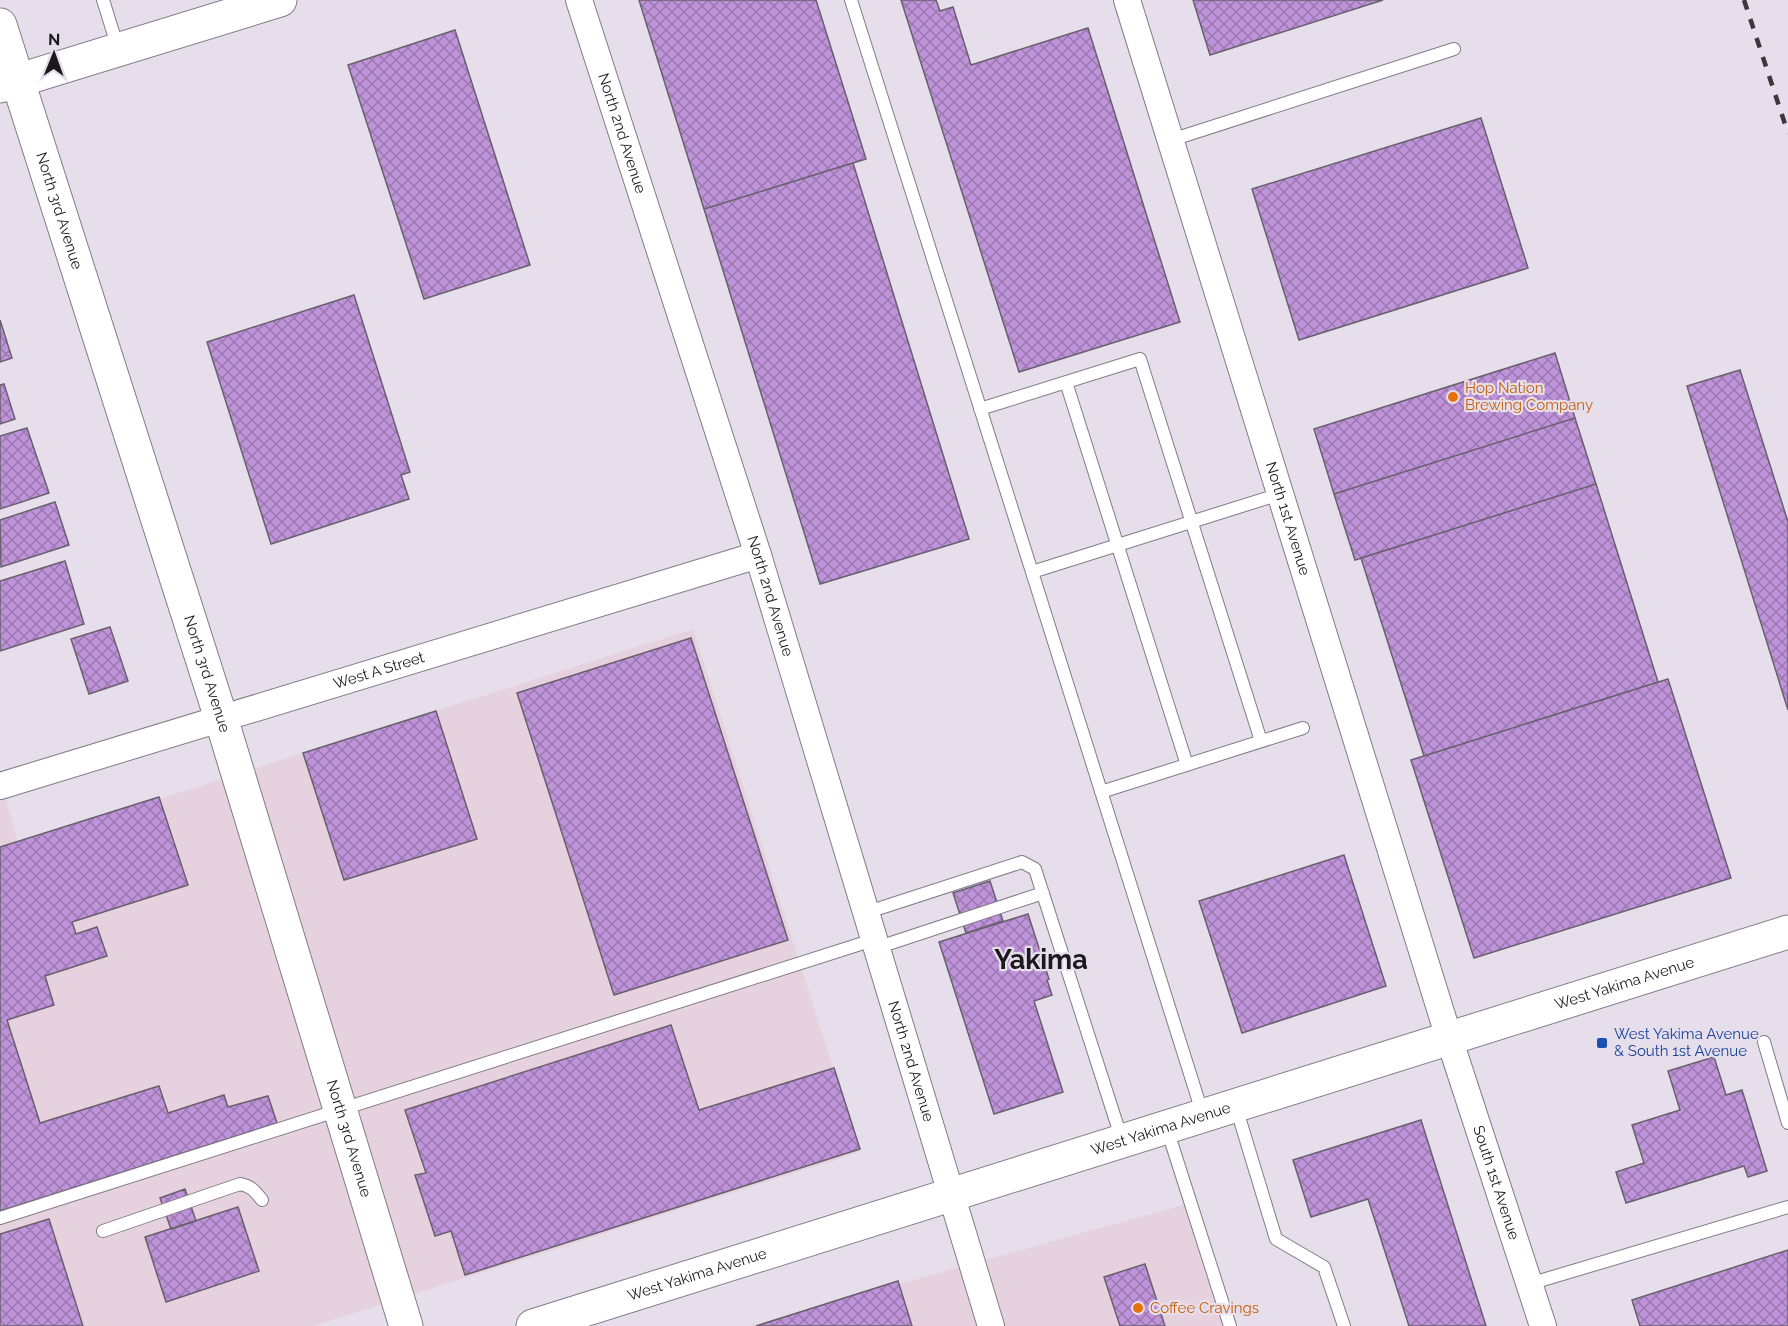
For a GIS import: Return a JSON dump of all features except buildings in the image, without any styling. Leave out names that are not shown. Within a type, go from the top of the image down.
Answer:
[{"type":"main road","points":[[9,83],[280,0]]},
{"type":"main road","name":"North 3rd Avenue","points":[[0,25],[9,83],[221,718],[406,1326]]},
{"type":"main road","name":"West Yakima Avenue","points":[[533,1326],[1788,932]]},
{"type":"street","name":"North 2nd Avenue","points":[[579,0],[758,555],[991,1326]]},
{"type":"street","name":"North 1st Avenue","points":[[1127,0],[1449,1038]]},
{"type":"street","name":"West A Street","points":[[0,786],[758,555]]},
{"type":"street","name":"South 1st Avenue","points":[[1449,1038],[1543,1326]]},
{"type":"lane","points":[[103,0],[118,49]]},
{"type":"lane","points":[[851,0],[1204,1116]]},
{"type":"lane","points":[[1171,140],[1454,49]]},
{"type":"lane","points":[[980,409],[1140,359],[1261,741]]},
{"type":"lane","points":[[1066,382],[1187,765]]},
{"type":"lane","points":[[1032,572],[1280,494]]},
{"type":"lane","points":[[1101,792],[1303,728]]},
{"type":"lane","points":[[865,912],[1022,862],[1035,869],[1123,1141]]},
{"type":"lane","points":[[0,1218],[340,1110],[1043,893]]},
{"type":"lane","points":[[1764,1042],[1788,1123]]},
{"type":"lane","points":[[1236,1106],[1276,1239],[1324,1268],[1344,1326]]},
{"type":"lane","points":[[1167,1128],[1230,1326]]},
{"type":"lane","points":[[103,1231],[240,1184],[254,1190],[262,1200]]},
{"type":"lane","points":[[1529,1284],[1788,1207]]},
{"type":"shaded area","points":[[693,629],[860,1152],[314,1326],[0,1326],[0,778],[18,844]]},
{"type":"shaded area","points":[[1193,1202],[1232,1326],[749,1326]]},
{"type":"railway","points":[[1744,0],[1788,133]]},
{"type":"place","name":"Hop Nation Brewing Company","points":[[1453,397]]},
{"type":"place","name":"West Yakima Avenue & South 1st Avenue","points":[[1602,1043]]},
{"type":"place","name":"Coffee Cravings","points":[[1138,1308]]},
{"type":"district","name":"Yakima","points":[[1041,959]]}]
